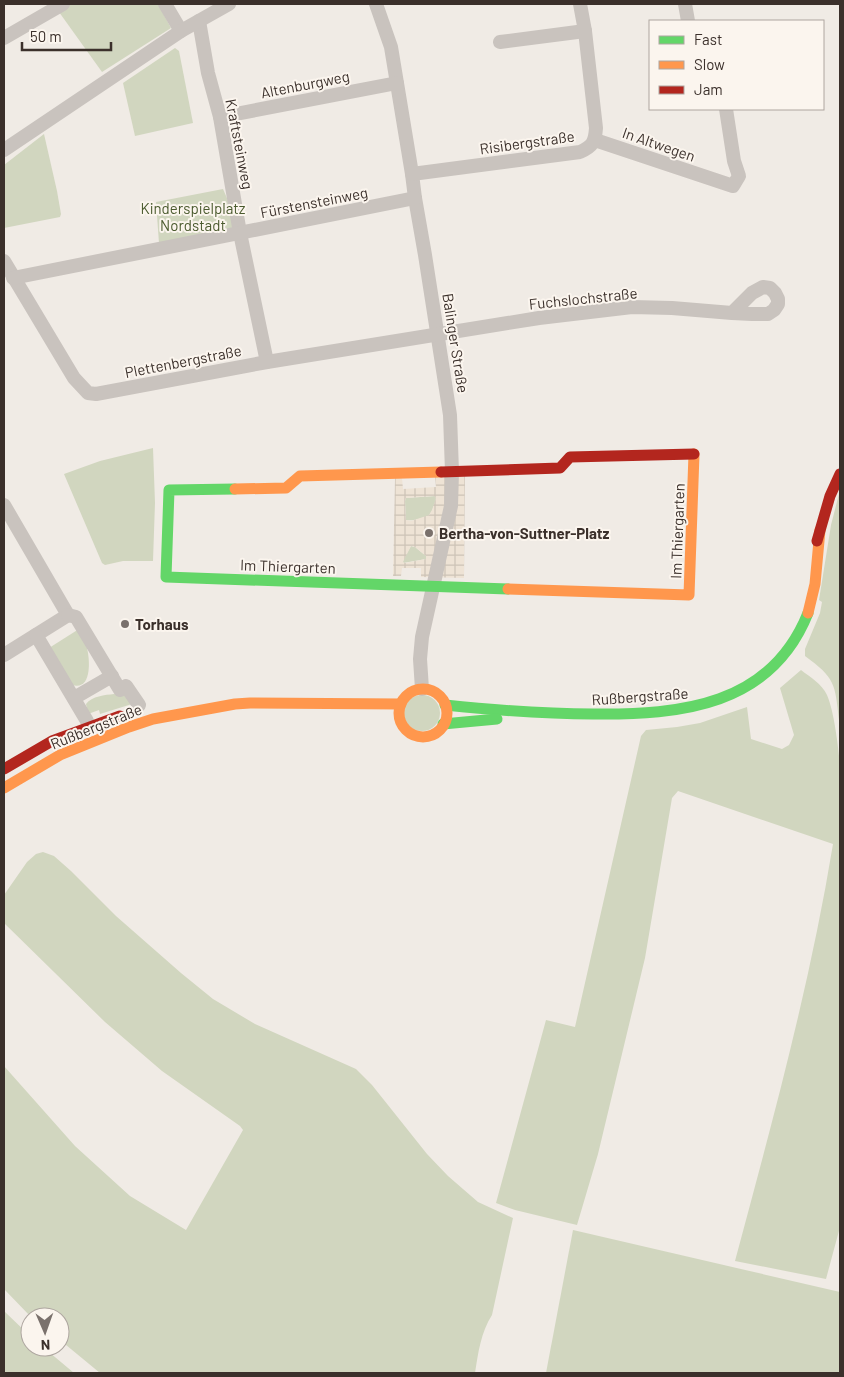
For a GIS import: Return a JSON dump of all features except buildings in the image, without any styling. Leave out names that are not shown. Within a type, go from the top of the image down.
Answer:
[{"type":"street","points":[[4,38],[63,4]]},
{"type":"street","points":[[165,4],[181,31]]},
{"type":"street","points":[[4,150],[181,31],[229,4]]},
{"type":"street","name":"Balinger Straße","points":[[376,4],[391,47],[448,400],[452,472],[450,511],[420,648],[422,689]]},
{"type":"street","name":"Risibergstraße","points":[[412,174],[580,152],[590,147],[595,140],[596,128],[585,31],[580,4]]},
{"type":"street","points":[[685,4],[688,20]]},
{"type":"street","name":"Kraftsteinweg","points":[[199,20],[208,73],[220,117],[240,233],[267,362]]},
{"type":"street","points":[[500,42],[585,31]]},
{"type":"street","name":"Altenburgweg","points":[[220,117],[397,83]]},
{"type":"street","name":"In Altwegen","points":[[595,140],[733,186],[739,176],[734,161],[726,110]]},
{"type":"street","name":"Fürstensteinweg","points":[[13,278],[415,198]]},
{"type":"street","name":"Plettenbergstraße","points":[[4,261],[74,378],[88,393],[96,394],[267,362],[438,334]]},
{"type":"street","name":"Fuchslochstraße","points":[[438,334],[539,318],[632,307],[732,313]]},
{"type":"street","name":"Im Thiergarten","points":[[694,454],[689,595],[433,586],[166,576],[168,490],[286,488],[300,476],[560,468],[570,457],[694,454]]},
{"type":"street","name":"Rußbergstraße","points":[[445,705],[543,714],[612,715],[676,711],[693,708],[723,699],[737,692],[761,676],[786,653],[802,627],[811,604],[815,586],[820,530],[830,496],[840,474]]},
{"type":"street","points":[[4,506],[68,615],[76,617],[120,690],[126,686],[146,707]]},
{"type":"street","points":[[4,655],[68,615]]},
{"type":"street","points":[[36,635],[87,721]]},
{"type":"street","points":[[74,698],[112,676]]},
{"type":"street","points":[[401,704],[410,693],[422,689],[432,691],[438,695],[445,705],[446,714],[443,724]]},
{"type":"street","name":"Rußbergstraße","points":[[4,769],[52,742],[117,716],[146,707],[202,702],[235,704]]},
{"type":"street","name":"Rußbergstraße","points":[[4,788],[60,755],[129,727],[153,720],[235,704],[401,704],[396,721],[418,736],[432,734],[439,730],[443,724],[543,714]]},
{"type":"street","name":"Rußbergstraße","points":[[315,704],[363,714]]},
{"type":"green space","points":[[71,4],[158,4],[171,28],[102,72],[59,12]]},
{"type":"green space","points":[[175,48],[179,51],[193,123],[135,136],[123,83]]},
{"type":"green space","points":[[44,134],[57,191],[60,217],[4,228],[4,165]]},
{"type":"green space","name":"Kinderspielplatz Nordstadt","points":[[223,189],[233,212],[236,227],[159,243],[156,202]]},
{"type":"green space","points":[[153,448],[155,503],[153,561],[123,561],[105,565],[102,563],[64,474],[100,461]]},
{"type":"green space","points":[[840,490],[840,724],[832,682],[822,670],[805,656],[805,649],[820,613],[822,602],[819,600],[831,525]]},
{"type":"green space","points":[[435,496],[435,502],[430,514],[418,519],[406,520],[406,498]]},
{"type":"green space","points":[[411,546],[426,556],[426,559],[403,563],[402,561]]},
{"type":"green space","points":[[79,629],[87,648],[89,667],[86,679],[79,686],[72,685],[49,648]]},
{"type":"green space","points":[[801,670],[819,684],[827,695],[834,719],[840,764],[840,1227],[826,1279],[735,1261],[802,1002],[833,844],[678,791],[672,798],[645,958],[598,1154],[577,1225],[515,1210],[496,1203],[546,1020],[575,1027],[641,736],[646,730],[700,723],[747,707],[751,739],[782,749],[789,745],[794,735],[780,688]]},
{"type":"green space","points":[[127,695],[132,704],[100,714],[99,710],[88,714],[86,704],[89,701],[99,696]]},
{"type":"green space","points":[[422,695],[435,700],[440,713],[435,726],[422,731],[409,726],[404,713],[409,700]]},
{"type":"green space","points":[[43,852],[54,856],[116,916],[213,999],[255,1024],[356,1069],[372,1085],[427,1154],[448,1176],[478,1202],[513,1218],[492,1315],[483,1336],[475,1373],[100,1373],[70,1348],[70,1307],[21,1307],[4,1289],[4,1066],[75,1146],[130,1196],[186,1230],[243,1130],[162,1071],[105,1022],[4,923],[4,895],[27,862],[36,854]]},
{"type":"green space","points":[[573,1230],[840,1292],[840,1373],[546,1373]]},
{"type":"green space","points":[[4,1311],[20,1326],[20,1357],[55,1357],[74,1373],[4,1373]]},
{"type":"shaded area","name":"Bertha-von-Suttner-Platz","points":[[465,476],[464,578],[421,577],[421,568],[402,568],[401,576],[393,576],[395,478],[402,478],[403,489],[436,487],[435,477]],"holes":[[[434,496],[436,498],[429,515],[411,521],[406,520],[406,498]],[[411,546],[426,556],[426,559],[403,562]]]},
{"type":"traffic: fast","points":[[235,489],[169,490],[166,577],[508,589]]},
{"type":"traffic: fast","points":[[445,705],[593,714],[659,712],[690,707],[720,699],[747,686],[771,668],[792,644],[808,613]]},
{"type":"traffic: fast","points":[[443,724],[497,719]]},
{"type":"traffic: slow","points":[[508,589],[689,595],[694,454]]},
{"type":"traffic: slow","points":[[235,489],[286,488],[300,476],[441,472]]},
{"type":"traffic: slow","points":[[808,613],[815,584],[820,530]]},
{"type":"traffic: slow","points":[[423,689],[432,691],[440,696],[445,704],[447,713],[445,722],[440,730],[432,735],[423,737],[414,735],[406,730],[401,722],[399,713],[401,704],[406,696],[414,691],[423,689]]},
{"type":"traffic: slow","points":[[4,788],[60,755],[153,719],[250,703],[401,704]]},
{"type":"traffic: jam","points":[[441,472],[560,468],[570,457],[694,454]]},
{"type":"traffic: jam","points":[[817,541],[830,496],[840,474]]},
{"type":"traffic: jam","points":[[4,769],[52,741],[120,716]]},
{"type":"place","name":"Bertha-von-Suttner-Platz","points":[[429,533]]},
{"type":"place","name":"Torhaus","points":[[125,624]]}]
